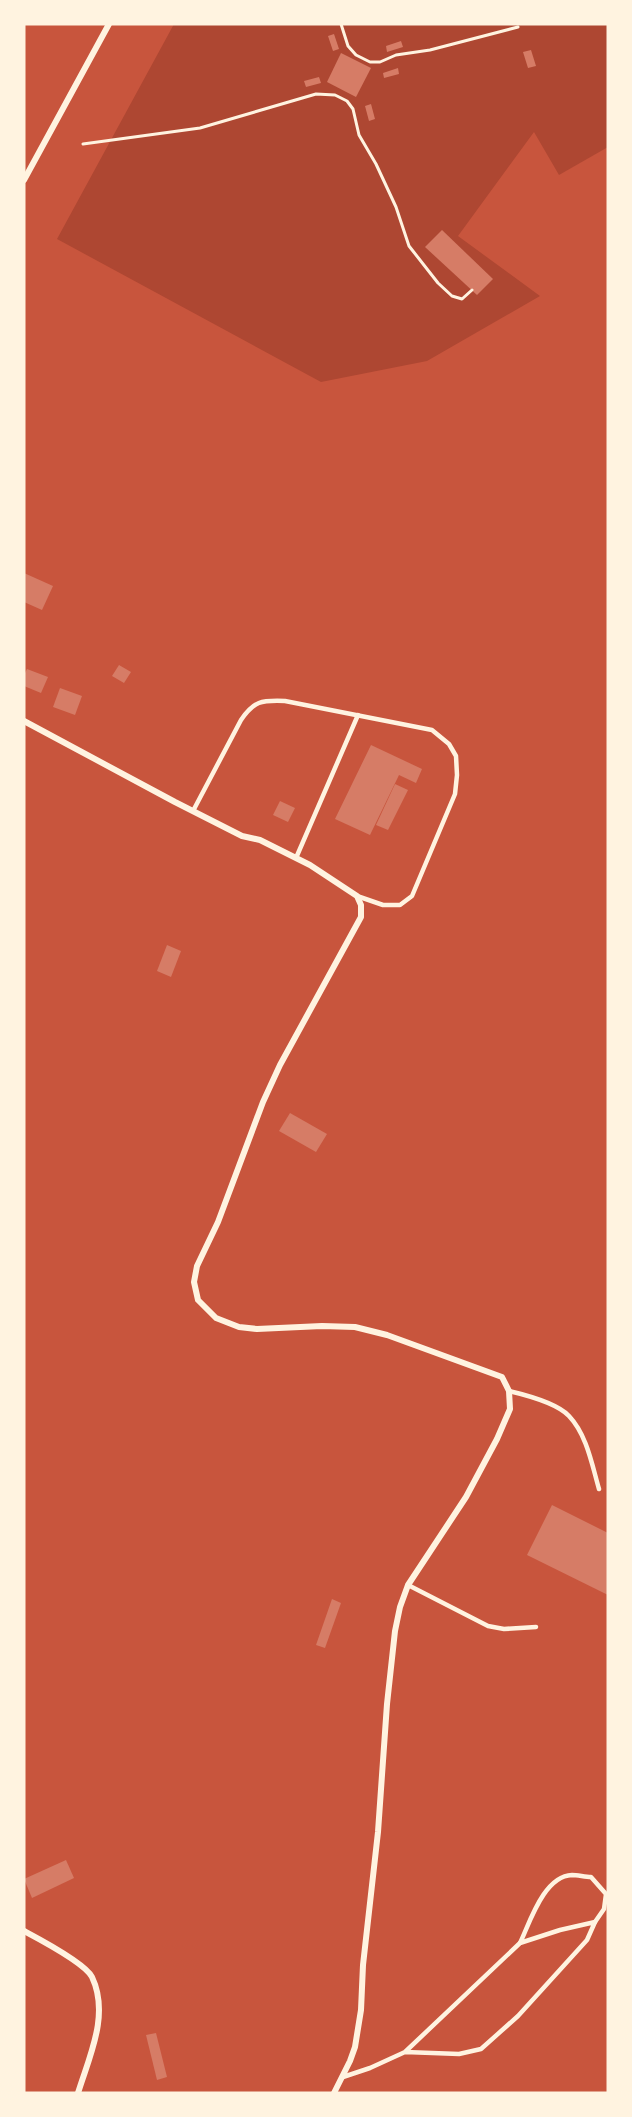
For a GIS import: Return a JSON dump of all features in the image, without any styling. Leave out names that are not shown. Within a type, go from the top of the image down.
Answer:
[{"type":"street","points":[[24,180],[109,24]]},
{"type":"street","points":[[24,721],[242,836],[260,840],[296,858],[349,889],[357,896],[360,905],[361,918],[280,1065],[260,1111],[218,1222],[197,1266],[194,1282],[198,1300],[216,1318],[238,1327],[258,1329],[355,1327],[387,1335],[502,1377],[509,1391],[510,1408],[497,1439],[466,1497],[408,1585],[400,1607],[394,1644],[378,1832],[363,1965],[361,2010],[355,2047],[334,2093]]},
{"type":"street","points":[[24,1931],[54,1946],[91,1976],[100,2012],[78,2093]]},
{"type":"lane","points":[[193,811],[250,706],[268,700],[285,701],[432,730],[449,744],[456,756],[455,794],[412,896],[400,905],[383,905],[357,896]]},
{"type":"lane","points":[[296,858],[358,715]]},
{"type":"lane","points":[[509,1391],[535,1398],[568,1415],[582,1433],[599,1489]]},
{"type":"lane","points":[[408,1585],[488,1626],[504,1629],[536,1627]]},
{"type":"lane","points":[[343,2077],[405,2052],[520,1943],[540,1899],[555,1882],[570,1875],[591,1877],[606,1894],[604,1909],[587,1940],[518,2016],[481,2049],[459,2054],[405,2052]]},
{"type":"lane","points":[[520,1943],[595,1922]]},
{"type":"path","points":[[341,24],[348,46],[356,55],[370,62],[380,62],[396,55],[430,50],[518,27]]},
{"type":"path","points":[[83,144],[200,128],[316,94],[335,95],[347,101],[353,109],[359,135],[376,164],[396,207],[409,246],[438,283],[452,296],[462,299],[472,290]]},
{"type":"shaded area","points":[[174,24],[608,24],[608,147],[559,175],[534,132],[458,236],[540,296],[427,361],[321,382],[57,239]]},
{"type":"building","points":[[334,34],[339,49],[333,51],[328,36]]},
{"type":"building","points":[[401,41],[403,47],[387,52],[386,46]]},
{"type":"building","points":[[531,50],[536,66],[528,68],[523,52]]},
{"type":"building","points":[[341,53],[371,68],[356,97],[327,82]]},
{"type":"building","points":[[398,68],[399,74],[384,78],[383,73]]},
{"type":"building","points":[[319,77],[321,83],[306,87],[304,81]]},
{"type":"building","points":[[371,104],[375,119],[369,121],[365,106]]},
{"type":"building","points":[[442,230],[493,279],[477,295],[425,247]]},
{"type":"building","points":[[24,573],[53,586],[42,610],[24,602]]},
{"type":"building","points":[[119,665],[131,672],[124,683],[112,676]]},
{"type":"building","points":[[27,669],[48,677],[41,693],[24,686],[24,675]]},
{"type":"building","points":[[60,688],[82,696],[75,715],[53,707]]},
{"type":"building","points":[[371,745],[422,769],[416,783],[399,775],[370,835],[335,819]]},
{"type":"building","points":[[395,784],[408,790],[388,830],[376,825]]},
{"type":"building","points":[[280,801],[295,808],[288,822],[273,815]]},
{"type":"building","points":[[167,945],[181,951],[171,977],[157,971]]},
{"type":"building","points":[[290,1113],[327,1134],[316,1152],[279,1131]]},
{"type":"building","points":[[552,1505],[608,1533],[608,1595],[527,1555]]},
{"type":"building","points":[[332,1599],[341,1603],[325,1648],[316,1645]]},
{"type":"building","points":[[66,1860],[74,1878],[32,1898],[24,1879]]},
{"type":"building","points":[[156,2033],[167,2077],[157,2080],[146,2035]]}]
